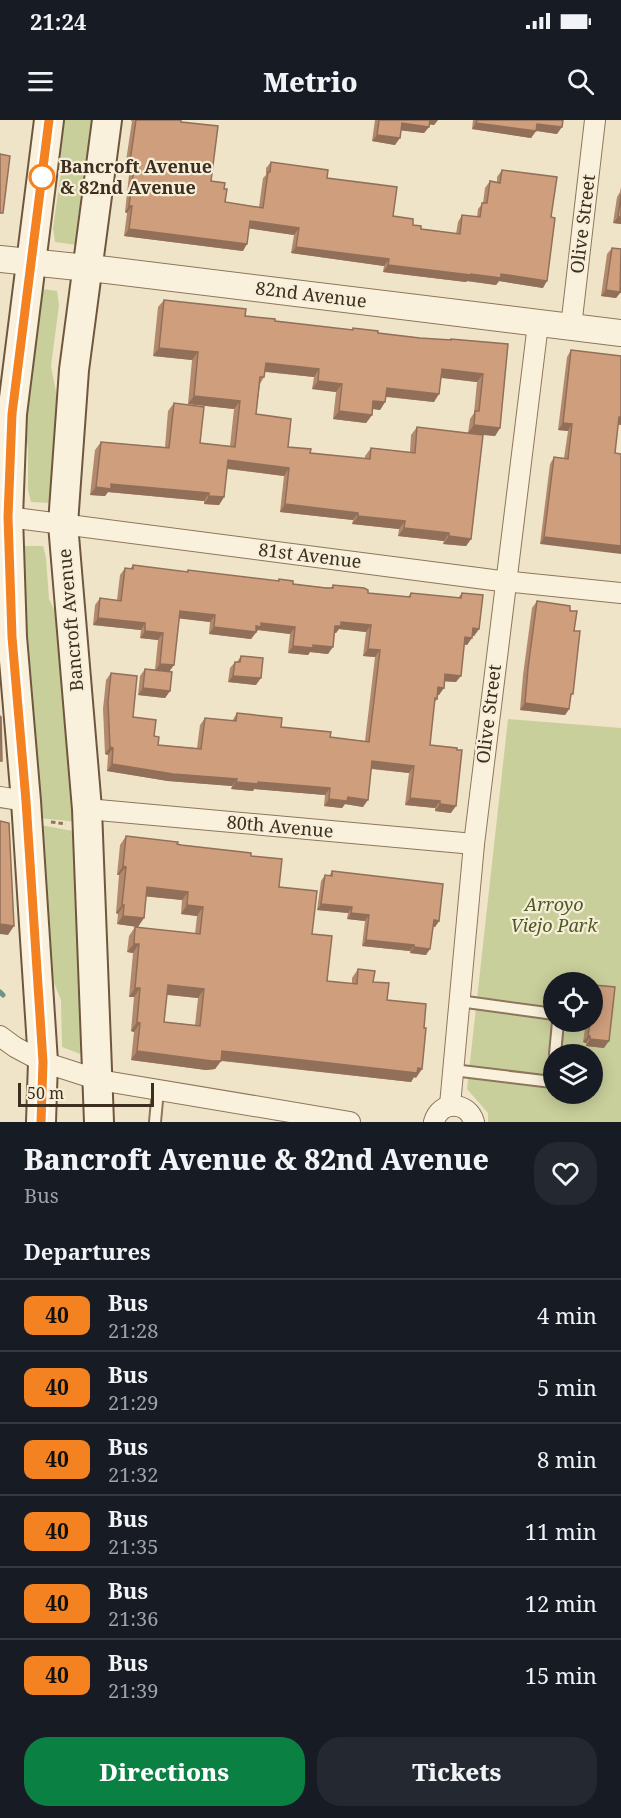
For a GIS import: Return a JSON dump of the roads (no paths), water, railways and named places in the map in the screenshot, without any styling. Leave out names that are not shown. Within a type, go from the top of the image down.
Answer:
[{"type":"main road","points":[[41,1122],[43,1062],[18,806],[12,637],[4,517],[12,414],[49,120]]},
{"type":"main road","name":"Bancroft Avenue","points":[[99,1122],[88,818],[63,524],[74,370],[107,120]]},
{"type":"street","name":"Olive Street","points":[[571,327],[595,120]]},
{"type":"street","name":"82nd Avenue","points":[[0,260],[87,268],[621,333]]},
{"type":"street","name":"Olive Street","points":[[450,1105],[474,844],[538,324]]},
{"type":"street","name":"81st Avenue","points":[[4,517],[506,581],[621,593]]},
{"type":"street","name":"80th Avenue","points":[[88,818],[474,844]]},
{"type":"street","points":[[0,1036],[43,1062],[99,1080],[350,1122]]},
{"type":"street","points":[[434,1122],[440,1111],[450,1105],[464,1107],[474,1122]]},
{"type":"lane","points":[[459,1001],[543,1012]]},
{"type":"lane","points":[[453,1070],[543,1081]]},
{"type":"lane","points":[[155,1122],[158,1090]]},
{"type":"waterway","points":[[0,992],[3,995]]},
{"type":"place","name":"Bancroft Avenue & 82nd Avenue","points":[[42,177]]},
{"type":"park label","name":"Arroyo Viejo Park","points":[[554,915]]}]
